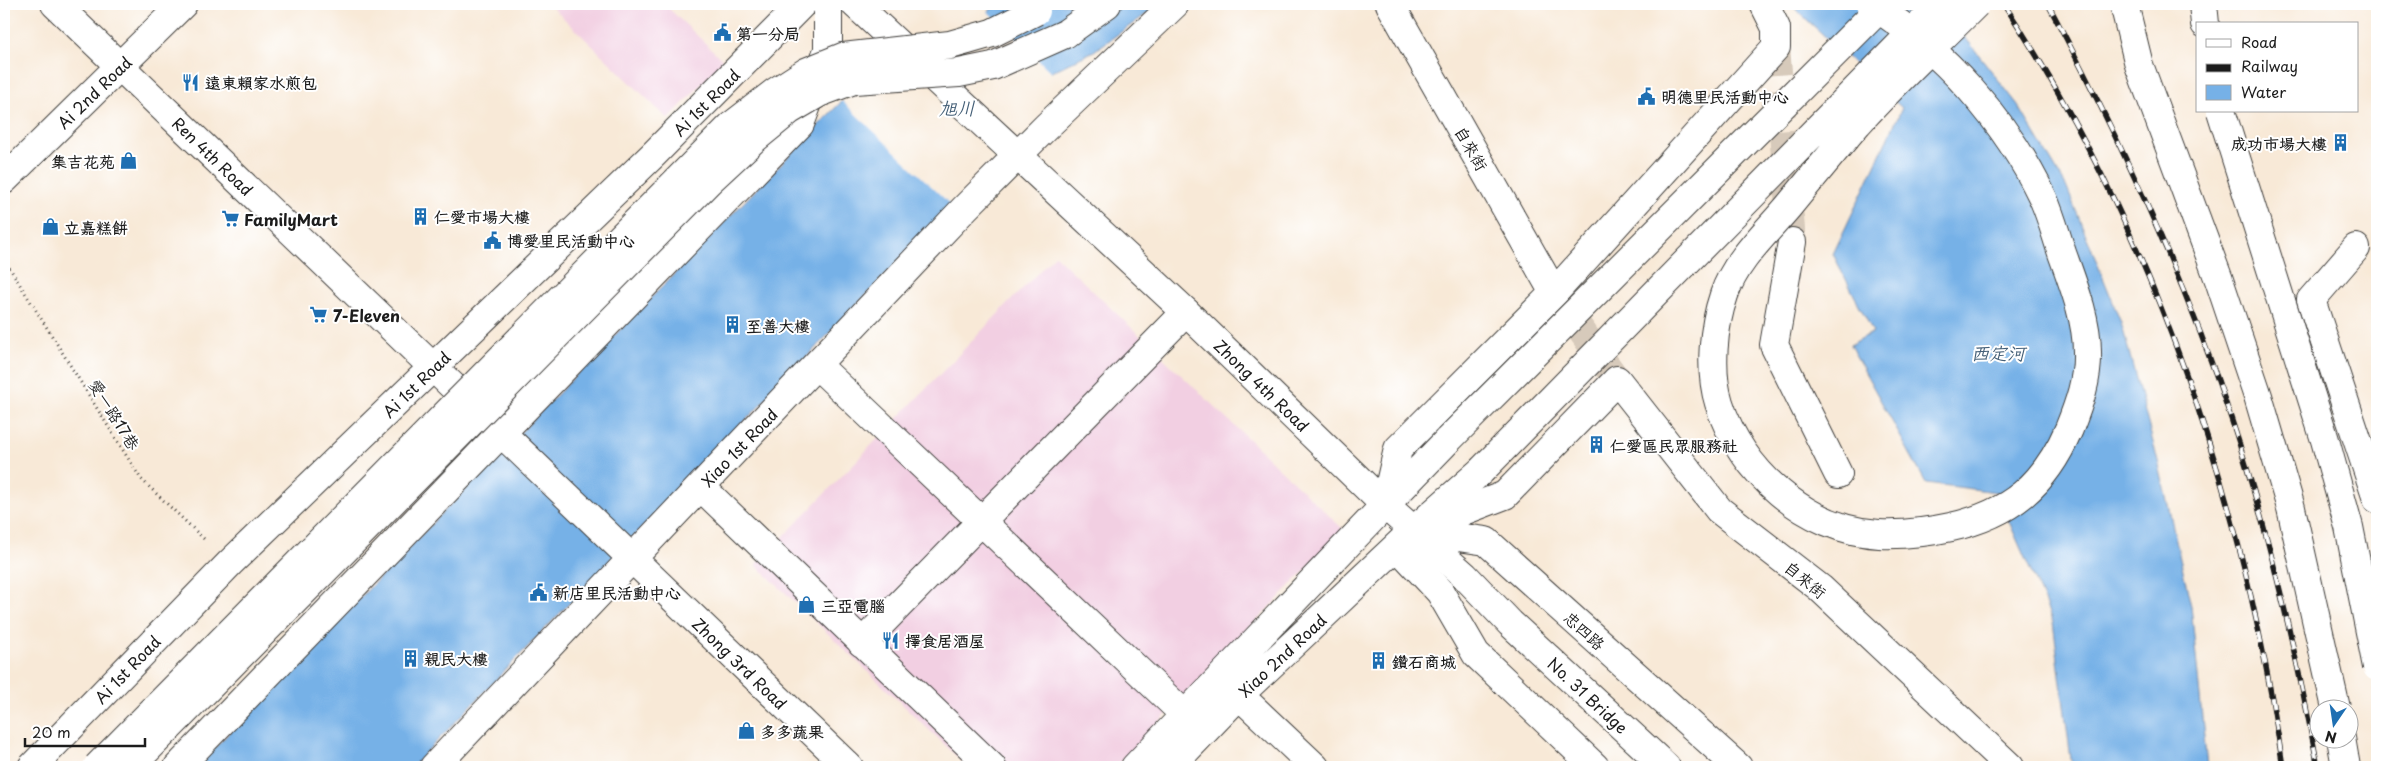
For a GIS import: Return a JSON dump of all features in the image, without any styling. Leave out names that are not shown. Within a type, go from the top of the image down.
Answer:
[{"type":"main road","name":"Ren 4th Road","points":[[55,4],[500,434]]},
{"type":"main road","name":"Ai 2nd Road","points":[[4,180],[183,4]]},
{"type":"main road","name":"Ai 1st Road","points":[[32,767],[230,563],[654,154],[802,4]]},
{"type":"main road","points":[[178,767],[800,124],[828,50],[828,4]]},
{"type":"main road","name":"Zhong 4th Road","points":[[855,4],[1186,312],[1385,505],[1406,538],[1465,576],[1510,623]]},
{"type":"main road","points":[[97,767],[732,126],[775,92],[806,72],[843,57],[950,45],[992,33],[1048,4]]},
{"type":"main road","points":[[130,767],[710,180],[752,141],[790,110],[819,93],[854,80],[959,73],[993,66],[1065,34],[1107,4]]},
{"type":"main road","name":"Xiao 1st Road","points":[[434,767],[817,365],[965,208],[1015,152],[1046,127],[1175,4]]},
{"type":"main road","name":"自來街","points":[[1390,4],[1554,293]]},
{"type":"main road","points":[[1385,505],[1398,449],[1554,293],[1776,47],[1776,28],[1764,4]]},
{"type":"main road","points":[[1871,4],[1921,40],[1927,46],[1934,52],[1946,64],[1997,121],[2024,161],[2045,202],[2073,283],[2085,328],[2087,351],[2085,380],[2079,405],[2066,435],[2056,456],[2022,497],[1996,514],[1974,522],[1911,534],[1885,534],[1847,528],[1817,517],[1790,500],[1767,481],[1745,457],[1729,429],[1718,401],[1714,366],[1716,331],[1724,293],[1740,264],[1860,121],[1887,93],[1928,52],[1935,45],[1942,38],[1955,24],[1976,4]]},
{"type":"main road","points":[[1135,767],[1448,440],[1884,4]]},
{"type":"main road","name":"Xiao 2nd Road","points":[[1170,767],[1239,695],[1406,538],[1481,471],[1940,4]]},
{"type":"main road","points":[[2124,4],[2139,65],[2219,280],[2258,396],[2291,508],[2334,698]]},
{"type":"main road","points":[[2203,4],[2205,22]]},
{"type":"main road","points":[[2220,112],[2325,440],[2349,527],[2377,667]]},
{"type":"main road","points":[[1792,242],[1774,345],[1838,474]]},
{"type":"main road","points":[[2356,248],[2311,300],[2377,499]]},
{"type":"main road","points":[[862,643],[1186,312]]},
{"type":"main road","points":[[817,365],[1184,714]]},
{"type":"main road","name":"自來街","points":[[1406,538],[1505,495],[1617,380],[1718,510],[1820,588],[2010,767]]},
{"type":"main road","name":"Zhong 3rd Road","points":[[500,434],[849,767]]},
{"type":"main road","points":[[701,487],[992,767]]},
{"type":"main road","points":[[1406,538],[1476,654],[1595,767]]},
{"type":"main road","name":"忠四路","points":[[1406,538],[1486,541],[1738,767]]},
{"type":"main road","name":"No. 31 Bridge","points":[[1510,623],[1666,767]]},
{"type":"main road","points":[[1239,695],[1315,767]]},
{"type":"main road","points":[[2343,748],[2346,767]]},
{"type":"path","name":"愛一路17巷","points":[[4,258],[141,479],[230,563]]},
{"type":"shaded area","points":[[549,4],[664,4],[724,61],[668,119]]},
{"type":"shaded area","points":[[1055,255],[1344,530],[1116,767],[968,767],[756,565]]},
{"type":"water","points":[[1001,4],[1161,4],[1094,51],[1053,71],[959,169],[952,206],[412,767],[196,767],[842,101],[894,109],[988,11]]},
{"type":"water","name":"西定河","points":[[1790,4],[1934,4],[1968,41],[2018,105],[2066,186],[2121,322],[2158,461],[2191,606],[2207,767],[2072,767],[2053,622],[1996,492],[1926,483],[1850,345],[1873,332],[1833,254],[1902,108]]},
{"type":"pier","name":"旭川","points":[[986,10],[1053,74],[961,171],[955,203],[952,206],[842,101],[844,99],[893,106]]},
{"type":"tunnel","points":[[1776,47],[1792,242]]},
{"type":"tunnel","points":[[1554,293],[1617,380]]},
{"type":"railway","points":[[2004,4],[2057,91],[2105,181],[2147,275],[2185,371],[2217,468],[2244,567],[2266,667],[2283,767]]},
{"type":"railway","points":[[2048,4],[2100,105],[2171,259],[2231,418],[2269,547],[2300,679],[2318,767]]},
{"type":"place","name":"第一分局","points":[[722,33]]},
{"type":"place","name":"遠東賴家水煎包","points":[[191,82]]},
{"type":"place","name":"明德里民活動中心","points":[[1647,96]]},
{"type":"place","name":"成功市場大樓","points":[[2341,143]]},
{"type":"place","name":"集吉花苑","points":[[129,161]]},
{"type":"place","name":"仁愛市場大樓","points":[[420,216]]},
{"type":"place","name":"FamilyMart","points":[[230,219]]},
{"type":"place","name":"立嘉糕餅","points":[[50,227]]},
{"type":"place","name":"博愛里民活動中心","points":[[493,240]]},
{"type":"place","name":"7-Eleven","points":[[319,315]]},
{"type":"place","name":"至善大樓","points":[[732,325]]},
{"type":"place","name":"仁愛區民眾服務社","points":[[1596,445]]},
{"type":"place","name":"新店里民活動中心","points":[[539,592]]},
{"type":"place","name":"三亞電腦","points":[[807,605]]},
{"type":"place","name":"擇食居酒屋","points":[[891,640]]},
{"type":"place","name":"親民大樓","points":[[410,658]]},
{"type":"place","name":"鑽石商城","points":[[1378,661]]},
{"type":"place","name":"多多蔬果","points":[[746,731]]}]
